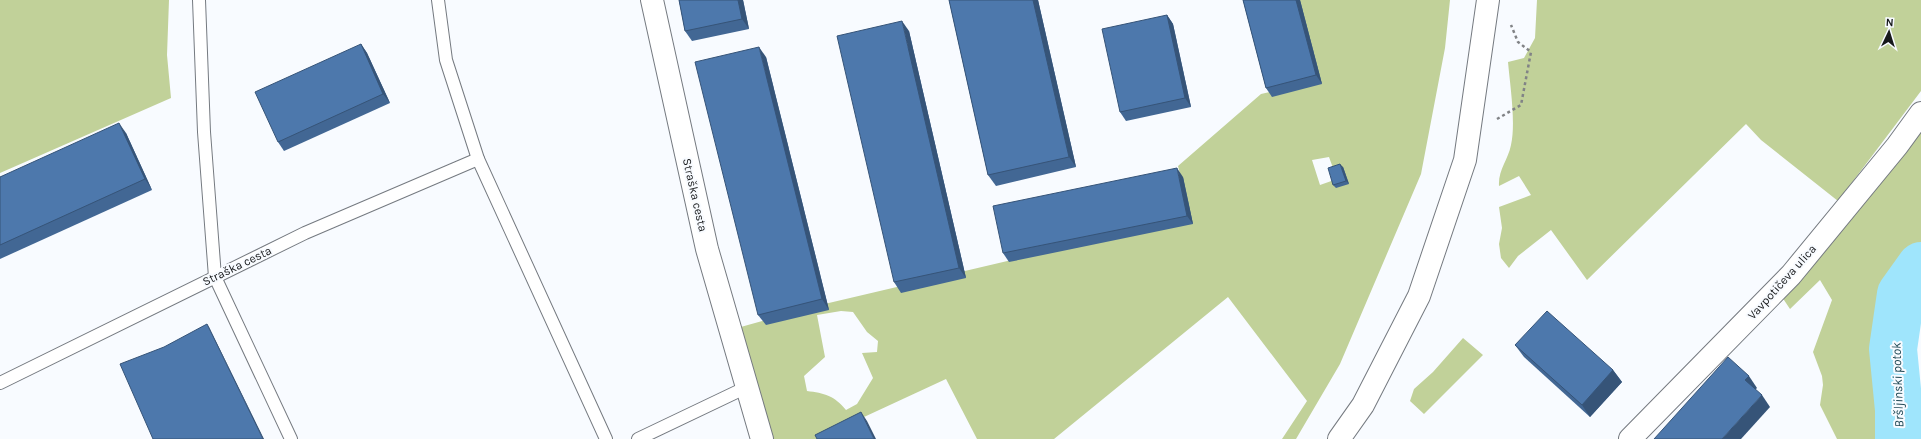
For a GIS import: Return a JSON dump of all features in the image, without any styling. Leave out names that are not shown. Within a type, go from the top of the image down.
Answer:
[{"type":"street","name":"Straška cesta","points":[[652,0],[707,249],[762,439]]},
{"type":"street","points":[[1339,439],[1363,405],[1421,289],[1465,160],[1488,0]]},
{"type":"street","name":"Vavpotičeva ulica","points":[[1630,439],[1791,275],[1897,146],[1921,113]]},
{"type":"lane","points":[[199,0],[204,132],[215,277],[291,439]]},
{"type":"lane","points":[[438,0],[446,60],[478,159],[606,439]]},
{"type":"lane","name":"Straška cesta","points":[[0,383],[305,233],[478,159]]},
{"type":"lane","points":[[638,439],[747,387]]},
{"type":"green space","points":[[0,0],[169,0],[167,55],[171,98],[0,173]]},
{"type":"green space","points":[[1296,0],[1450,0],[1445,48],[1421,174],[1340,364],[1296,439],[1282,439],[1307,401],[1228,297],[1054,439],[977,439],[946,379],[864,417],[822,439],[773,439],[730,330],[816,306],[1191,218],[1178,166],[1261,94],[1316,82]],"holes":[[[1329,157],[1337,179],[1320,185],[1312,160]],[[841,311],[853,312],[867,332],[878,341],[877,352],[862,353],[873,378],[857,404],[846,410],[838,401],[829,396],[807,391],[804,376],[825,357],[817,315]]]},
{"type":"green space","points":[[1537,0],[1921,0],[1921,91],[1838,201],[1761,140],[1746,124],[1587,280],[1551,230],[1518,256],[1509,268],[1501,258],[1499,244],[1502,228],[1499,207],[1531,195],[1519,176],[1499,186],[1500,175],[1510,150],[1513,126],[1508,62],[1524,58],[1535,38]]},
{"type":"green space","points":[[1921,129],[1921,252],[1903,271],[1892,291],[1884,312],[1883,345],[1886,439],[1837,439],[1820,405],[1823,385],[1822,376],[1813,352],[1832,300],[1820,280],[1790,309],[1782,297],[1847,225]]},
{"type":"green space","points":[[1463,338],[1483,355],[1424,414],[1410,401],[1414,389],[1433,372]]},
{"type":"building","points":[[679,0],[738,0],[742,19],[685,31]]},
{"type":"building","points":[[949,0],[1033,0],[1069,157],[988,175]]},
{"type":"building","points":[[1243,0],[1296,0],[1316,75],[1266,88]]},
{"type":"building","points":[[1167,15],[1185,98],[1120,112],[1102,29]]},
{"type":"building","points":[[902,21],[959,268],[894,282],[837,36]]},
{"type":"building","points":[[361,44],[383,94],[278,142],[255,92]]},
{"type":"building","points":[[759,47],[822,299],[758,315],[695,62]]},
{"type":"building","points":[[119,123],[145,179],[0,245],[0,177]]},
{"type":"building","points":[[1340,164],[1346,181],[1333,185],[1328,168]]},
{"type":"building","points":[[1177,168],[1187,216],[1003,253],[993,206]]},
{"type":"building","points":[[1547,311],[1613,370],[1582,405],[1515,345]]},
{"type":"building","points":[[207,324],[263,439],[153,439],[120,364],[164,347]]},
{"type":"building","points":[[1728,357],[1749,376],[1745,380],[1762,395],[1722,439],[1654,439]]},
{"type":"building","points":[[861,412],[874,439],[817,439],[815,435]]},
{"type":"waterway","name":"Bršljinski potok","points":[[1899,439],[1899,410],[1893,349],[1901,294],[1921,266]]}]
